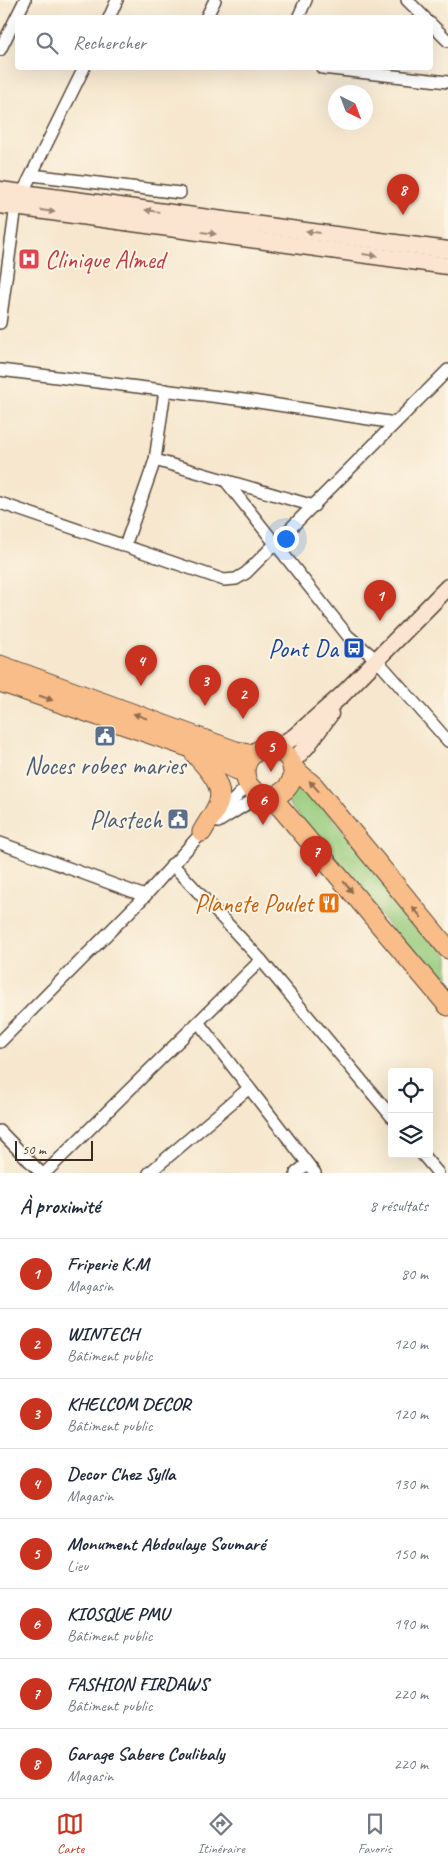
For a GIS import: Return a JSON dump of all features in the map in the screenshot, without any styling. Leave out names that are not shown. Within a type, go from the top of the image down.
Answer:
[{"type":"main road","points":[[0,665],[236,751],[282,752],[292,765],[314,786],[448,949]]},
{"type":"main road","points":[[0,682],[191,748],[256,788],[281,793],[289,786],[293,777],[292,765]]},
{"type":"main road","points":[[191,748],[212,775],[220,791],[220,800],[202,832]]},
{"type":"main road","points":[[259,752],[246,766],[256,788],[448,1006]]},
{"type":"street","points":[[18,15],[25,0]]},
{"type":"street","points":[[110,15],[117,0]]},
{"type":"street","points":[[208,15],[215,0]]},
{"type":"street","points":[[299,15],[306,0]]},
{"type":"street","points":[[407,0],[421,15]]},
{"type":"street","points":[[0,50],[15,20]]},
{"type":"street","points":[[433,27],[448,41]]},
{"type":"street","points":[[0,323],[13,201],[32,175],[83,70]]},
{"type":"street","points":[[340,70],[448,82]]},
{"type":"street","points":[[32,175],[180,193]]},
{"type":"street","points":[[0,190],[13,201],[448,266]]},
{"type":"street","points":[[13,201],[448,250]]},
{"type":"street","points":[[0,370],[252,401],[395,423]]},
{"type":"street","points":[[0,503],[224,580],[236,578],[246,573],[448,370]]},
{"type":"street","points":[[125,546],[155,460],[165,390]]},
{"type":"street","points":[[155,460],[314,506]]},
{"type":"street","points":[[225,480],[348,636],[377,660],[448,741]]},
{"type":"street","points":[[259,752],[282,744],[294,737],[342,696],[448,587]]},
{"type":"street","points":[[292,765],[342,696]]},
{"type":"street","points":[[0,1042],[144,896],[202,832],[256,788]]},
{"type":"street","points":[[202,832],[256,788]]},
{"type":"street","points":[[0,843],[144,896]]},
{"type":"street","points":[[172,864],[261,960],[388,1113]]},
{"type":"street","points":[[0,1131],[43,1173],[261,960]]},
{"type":"street","points":[[198,1022],[315,1173]]},
{"type":"street","points":[[149,1173],[249,1088]]},
{"type":"street","points":[[425,1158],[438,1173]]},
{"type":"street","points":[[296,1173],[307,1164]]},
{"type":"green space","points":[[300,779],[448,956],[448,998],[285,799],[295,789]]},
{"type":"place","name":"Garage Sabere Coulibaly","points":[[403,215]]},
{"type":"place","name":"Clinique Almed","points":[[29,259]]},
{"type":"place","name":"Friperie K.M","points":[[380,621]]},
{"type":"place","name":"Pont Da","points":[[354,648]]},
{"type":"place","name":"Decor Chez Sylla","points":[[141,686]]},
{"type":"place","name":"KHELCOM DECOR","points":[[205,706]]},
{"type":"place","name":"WINTECH","points":[[243,719]]},
{"type":"place","name":"Noces robes maries","points":[[105,736]]},
{"type":"place","name":"Monument Abdoulaye Soumaré","points":[[271,772]]},
{"type":"place","name":"Plastech","points":[[178,819]]},
{"type":"place","name":"KIOSQUE PMU","points":[[263,825]]},
{"type":"place","name":"FASHION FIRDAWS","points":[[316,877]]},
{"type":"place","name":"Planete Poulet","points":[[329,903]]}]
